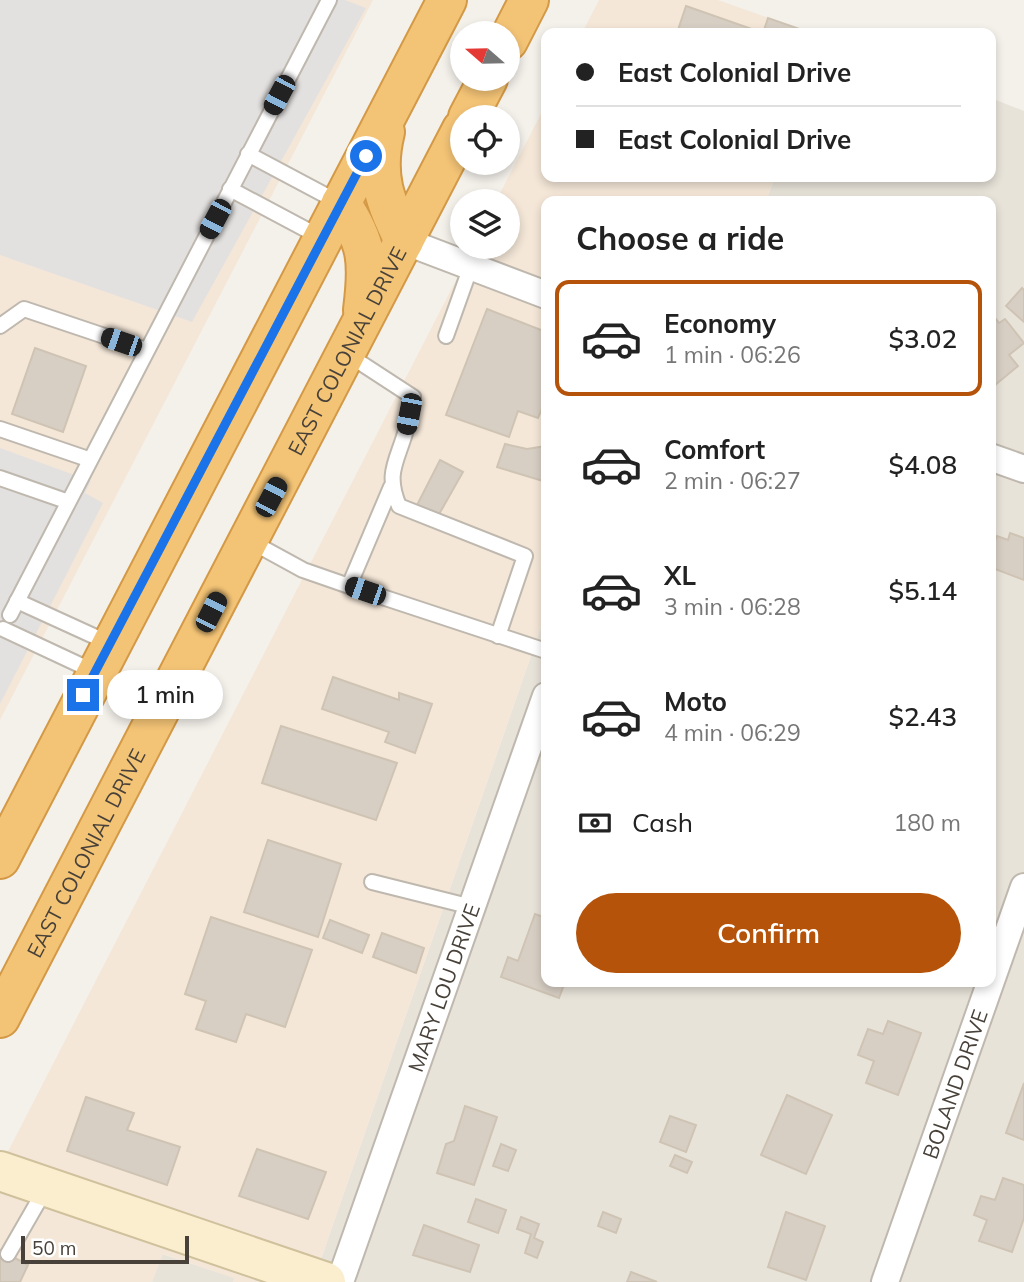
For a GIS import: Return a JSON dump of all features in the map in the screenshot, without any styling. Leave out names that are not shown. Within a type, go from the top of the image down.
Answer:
[{"type":"highway","points":[[0,859],[447,0]]},
{"type":"highway","points":[[518,21],[529,0]]},
{"type":"highway","points":[[390,109],[379,155],[383,197],[404,241]]},
{"type":"highway","name":"EAST COLONIAL DRIVE","points":[[0,1018],[450,152]]},
{"type":"highway","points":[[341,203],[361,235],[368,275],[354,338]]},
{"type":"street","points":[[404,241],[541,293]]},
{"type":"street","points":[[996,459],[1024,469]]},
{"type":"street","name":"MARY LOU DRIVE","points":[[340,1282],[541,710]]},
{"type":"street","name":"BOLAND DRIVE","points":[[996,967],[1024,887]]},
{"type":"street","name":"BOLAND DRIVE","points":[[885,1282],[989,987]]},
{"type":"street","points":[[0,1171],[326,1282]]},
{"type":"lane","points":[[10,615],[66,501],[230,189],[324,2]]},
{"type":"lane","points":[[248,154],[341,203]]},
{"type":"lane","points":[[230,189],[323,238]]},
{"type":"lane","points":[[446,336],[471,266]]},
{"type":"lane","points":[[0,326],[24,309],[146,350]]},
{"type":"lane","points":[[349,586],[391,487],[392,469],[406,431],[413,397],[354,338]]},
{"type":"lane","points":[[0,429],[88,459]]},
{"type":"lane","points":[[0,478],[66,501]]},
{"type":"lane","points":[[391,487],[399,506],[525,556],[498,636]]},
{"type":"lane","points":[[248,541],[303,570],[541,650]]},
{"type":"lane","points":[[17,601],[103,658]]},
{"type":"lane","points":[[3,629],[103,658]]},
{"type":"lane","points":[[372,882],[472,907]]},
{"type":"lane","points":[[8,1254],[47,1186]]},
{"type":"shaded area","points":[[0,0],[373,0],[0,720]]},
{"type":"shaded area","points":[[0,0],[345,0],[366,8],[192,322],[0,255]]},
{"type":"shaded area","points":[[599,0],[718,0],[798,28],[585,28]]},
{"type":"shaded area","points":[[996,100],[1024,111],[1024,1282],[313,1282],[541,627],[541,987],[996,987],[996,196],[768,196],[773,182],[996,182]]},
{"type":"shaded area","points":[[541,114],[541,182],[773,182],[768,196],[541,196],[541,627],[313,1282],[233,1282],[234,1278],[163,1254],[152,1282],[0,1282],[0,1167],[467,259],[520,259],[520,189],[502,189],[509,175],[520,175],[520,154]]},
{"type":"shaded area","points":[[0,448],[91,481],[85,493],[103,503],[0,704]]},
{"type":"shaded area","points":[[162,1254],[235,1278],[233,1282],[152,1282]]},
{"type":"building","points":[[686,6],[749,28],[679,28]]},
{"type":"building","points":[[768,18],[797,28],[765,28]]},
{"type":"building","points":[[1022,288],[1024,290],[1024,322],[1006,306]]},
{"type":"building","points":[[487,309],[541,330],[541,411],[538,418],[518,411],[509,437],[446,415]]},
{"type":"building","points":[[996,319],[999,323],[1005,319],[1024,343],[1009,355],[1018,366],[996,384]]},
{"type":"building","points":[[35,348],[86,366],[63,432],[12,414]]},
{"type":"building","points":[[505,444],[527,449],[541,447],[541,480],[497,467]]},
{"type":"building","points":[[440,460],[463,472],[438,516],[417,505]]},
{"type":"building","points":[[1010,533],[1024,538],[1024,580],[996,569],[997,536],[1008,540]]},
{"type":"building","points":[[333,677],[399,700],[399,693],[432,704],[415,753],[385,742],[389,732],[322,709]]},
{"type":"building","points":[[281,726],[397,763],[376,820],[262,783]]},
{"type":"building","points":[[268,840],[341,864],[318,937],[244,912]]},
{"type":"building","points":[[535,914],[541,916],[541,987],[563,987],[559,998],[501,977],[508,957],[518,961]]},
{"type":"building","points":[[211,917],[312,950],[285,1027],[246,1014],[236,1042],[196,1029],[206,1001],[185,994]]},
{"type":"building","points":[[330,920],[369,935],[362,953],[323,938]]},
{"type":"building","points":[[382,933],[424,948],[416,973],[373,957]]},
{"type":"building","points":[[888,1021],[921,1033],[898,1095],[866,1083],[874,1061],[858,1055],[868,1029],[883,1034]]},
{"type":"building","points":[[1024,1083],[1024,1140],[1006,1133]]},
{"type":"building","points":[[787,1095],[832,1115],[806,1174],[761,1155]]},
{"type":"building","points":[[86,1097],[134,1113],[127,1130],[180,1147],[167,1185],[67,1151]]},
{"type":"building","points":[[465,1106],[497,1117],[474,1185],[437,1173],[446,1144],[454,1141]]},
{"type":"building","points":[[670,1116],[696,1125],[686,1152],[660,1142]]},
{"type":"building","points":[[501,1144],[516,1150],[508,1171],[493,1166]]},
{"type":"building","points":[[257,1149],[326,1172],[308,1219],[239,1196]]},
{"type":"building","points":[[675,1155],[692,1162],[687,1173],[670,1166]]},
{"type":"building","points":[[1003,1178],[1024,1185],[1024,1218],[1012,1252],[979,1241],[987,1220],[974,1215],[981,1196],[995,1200]]},
{"type":"building","points":[[476,1199],[506,1210],[498,1233],[468,1222]]},
{"type":"building","points":[[603,1212],[621,1219],[616,1233],[598,1226]]},
{"type":"building","points":[[786,1212],[825,1226],[806,1280],[768,1267]]},
{"type":"building","points":[[521,1217],[539,1224],[534,1238],[543,1242],[537,1258],[525,1253],[531,1234],[517,1229]]},
{"type":"building","points":[[424,1225],[479,1245],[470,1272],[413,1255]]},
{"type":"building","points":[[0,1250],[28,1265],[20,1282],[0,1282]]},
{"type":"building","points":[[631,1272],[657,1282],[627,1282]]},
{"type":"route","points":[[83,695],[366,156]]}]
